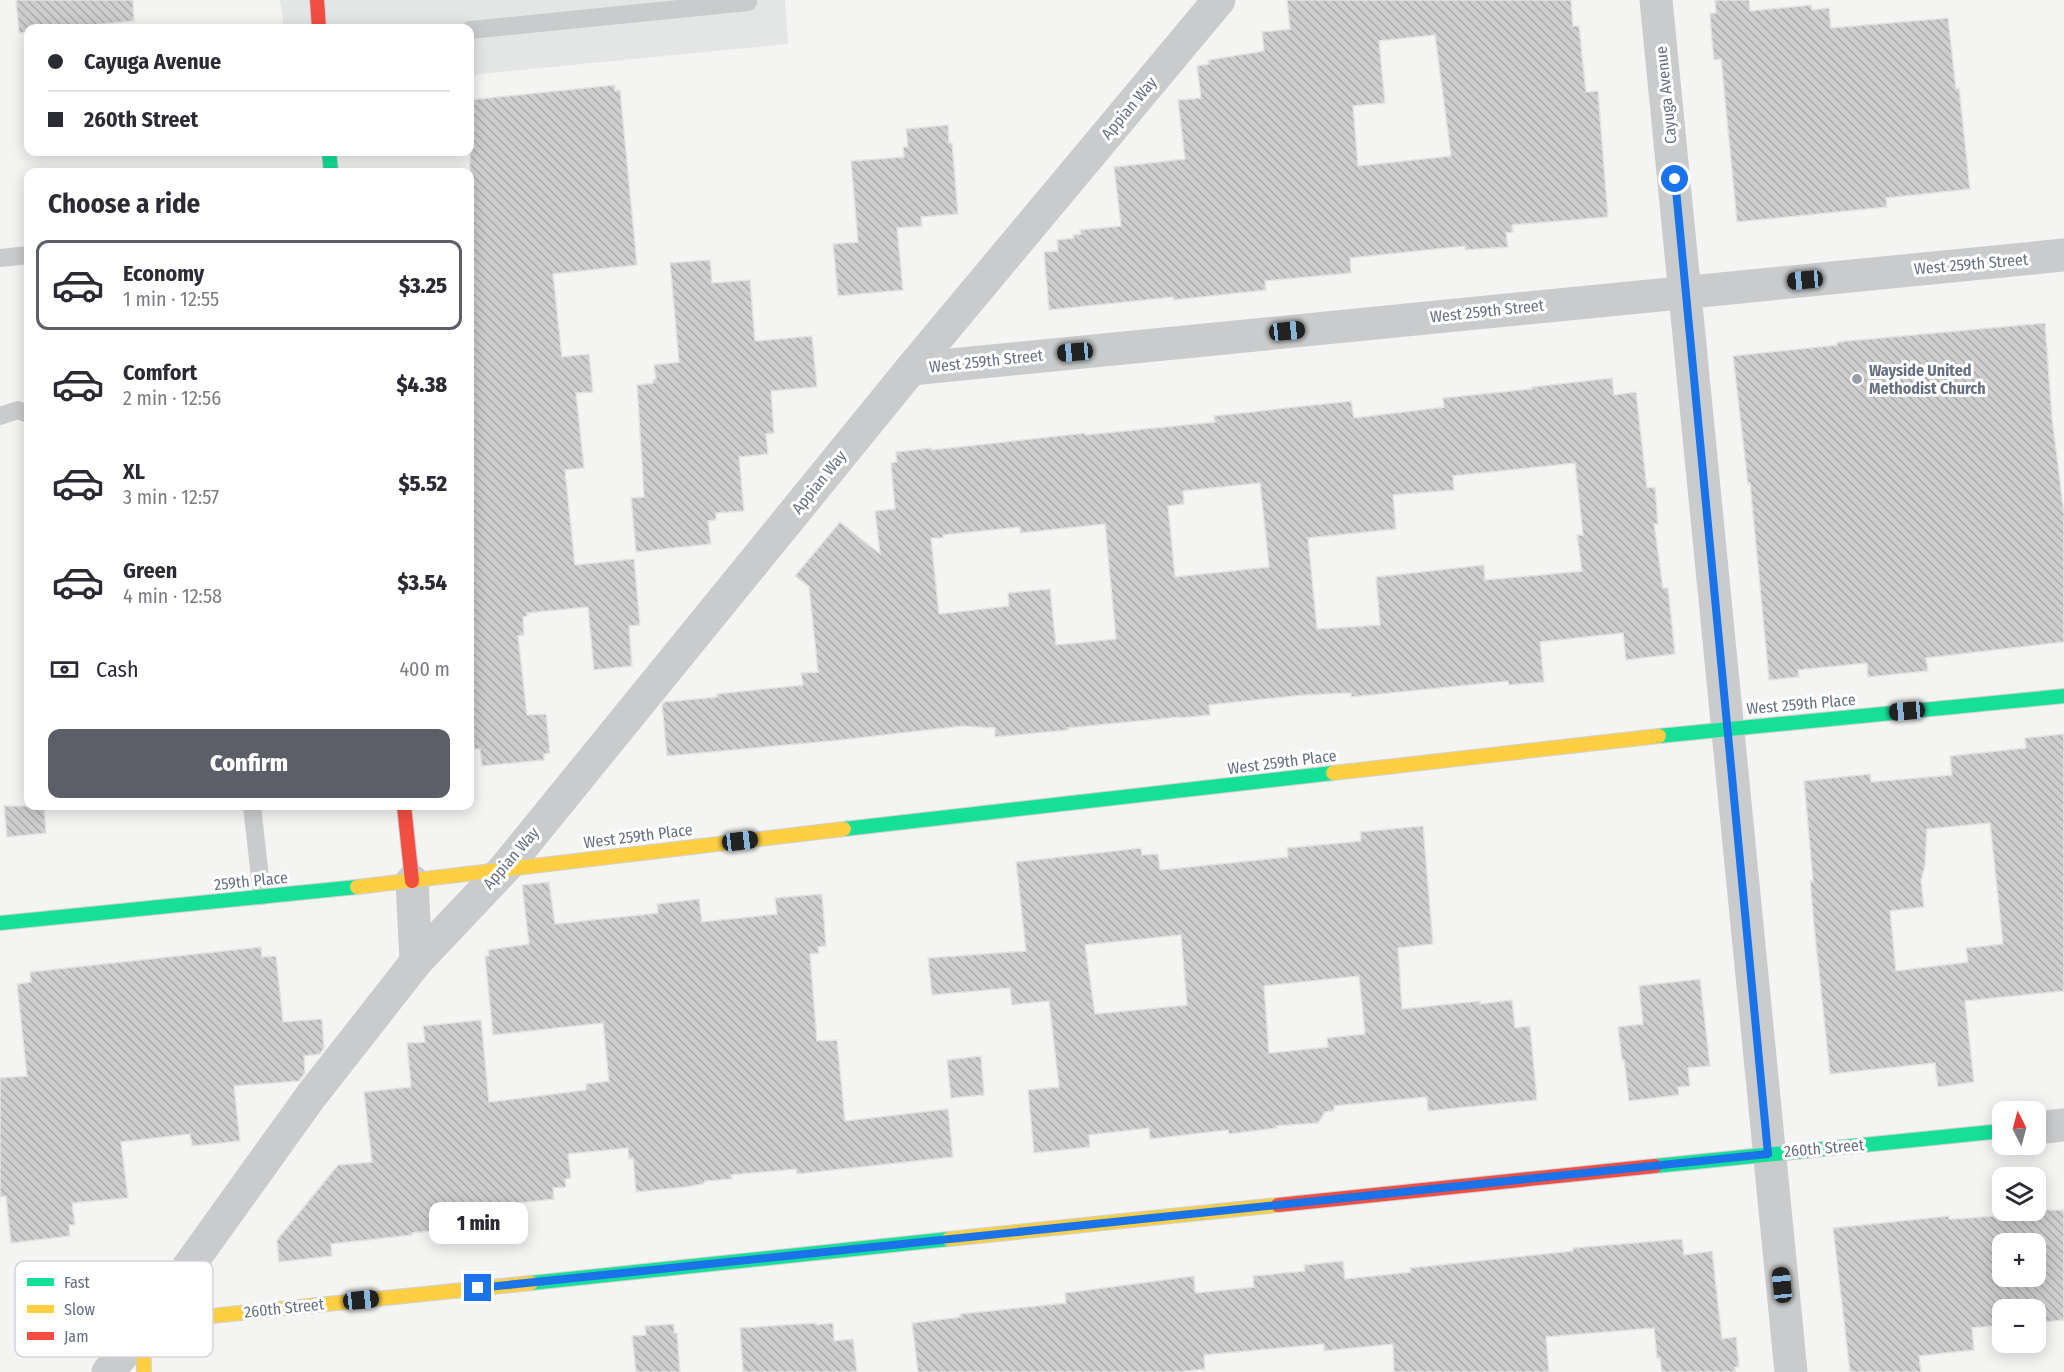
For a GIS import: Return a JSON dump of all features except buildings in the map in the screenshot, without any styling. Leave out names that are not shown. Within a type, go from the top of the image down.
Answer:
[{"type":"street","points":[[317,0],[320,24]]},
{"type":"street","name":"Appian Way","points":[[193,1261],[311,1096],[416,962],[505,868],[911,369],[1219,0]]},
{"type":"street","name":"Cayuga Avenue","points":[[1656,0],[1687,291],[1727,728],[1791,1372]]},
{"type":"street","name":"West 259th Street","points":[[911,369],[2064,255]]},
{"type":"street","name":"West 259th Place","points":[[505,868],[1727,728],[2064,696]]},
{"type":"street","points":[[404,810],[412,881],[416,962]]},
{"type":"street","name":"259th Place","points":[[0,923],[412,881],[505,868]]},
{"type":"street","points":[[2046,1127],[2064,1125]]},
{"type":"street","name":"260th Street","points":[[213,1316],[1992,1132]]},
{"type":"street","name":"Appian Way","points":[[108,1372],[120,1357]]},
{"type":"street","points":[[144,1357],[144,1372]]},
{"type":"lane","points":[[474,30],[748,2],[748,0]]},
{"type":"lane","points":[[0,258],[24,255]]},
{"type":"lane","points":[[0,416],[18,410],[24,412]]},
{"type":"lane","points":[[252,810],[262,896]]},
{"type":"shaded area","points":[[280,0],[785,0],[788,44],[474,75],[474,24],[283,24]]},
{"type":"traffic: fast","points":[[329,156],[331,168]]},
{"type":"traffic: fast","points":[[1659,736],[2064,696]]},
{"type":"traffic: fast","points":[[844,829],[1333,773]]},
{"type":"traffic: fast","points":[[0,923],[357,887]]},
{"type":"traffic: fast","points":[[1655,1166],[1992,1132]]},
{"type":"traffic: fast","points":[[531,1283],[949,1239]]},
{"type":"traffic: slow","points":[[1333,773],[1659,736]]},
{"type":"traffic: slow","points":[[357,887],[844,829]]},
{"type":"traffic: slow","points":[[949,1239],[1278,1205]]},
{"type":"traffic: slow","points":[[213,1316],[531,1283]]},
{"type":"traffic: slow","points":[[144,1357],[144,1372]]},
{"type":"traffic: jam","points":[[317,0],[319,24]]},
{"type":"traffic: jam","points":[[404,810],[412,881]]},
{"type":"traffic: jam","points":[[1278,1205],[1655,1166]]},
{"type":"place","name":"Wayside United Methodist Church","points":[[1857,379]]},
{"type":"route","points":[[478,1288],[1768,1154],[1675,179]]}]
